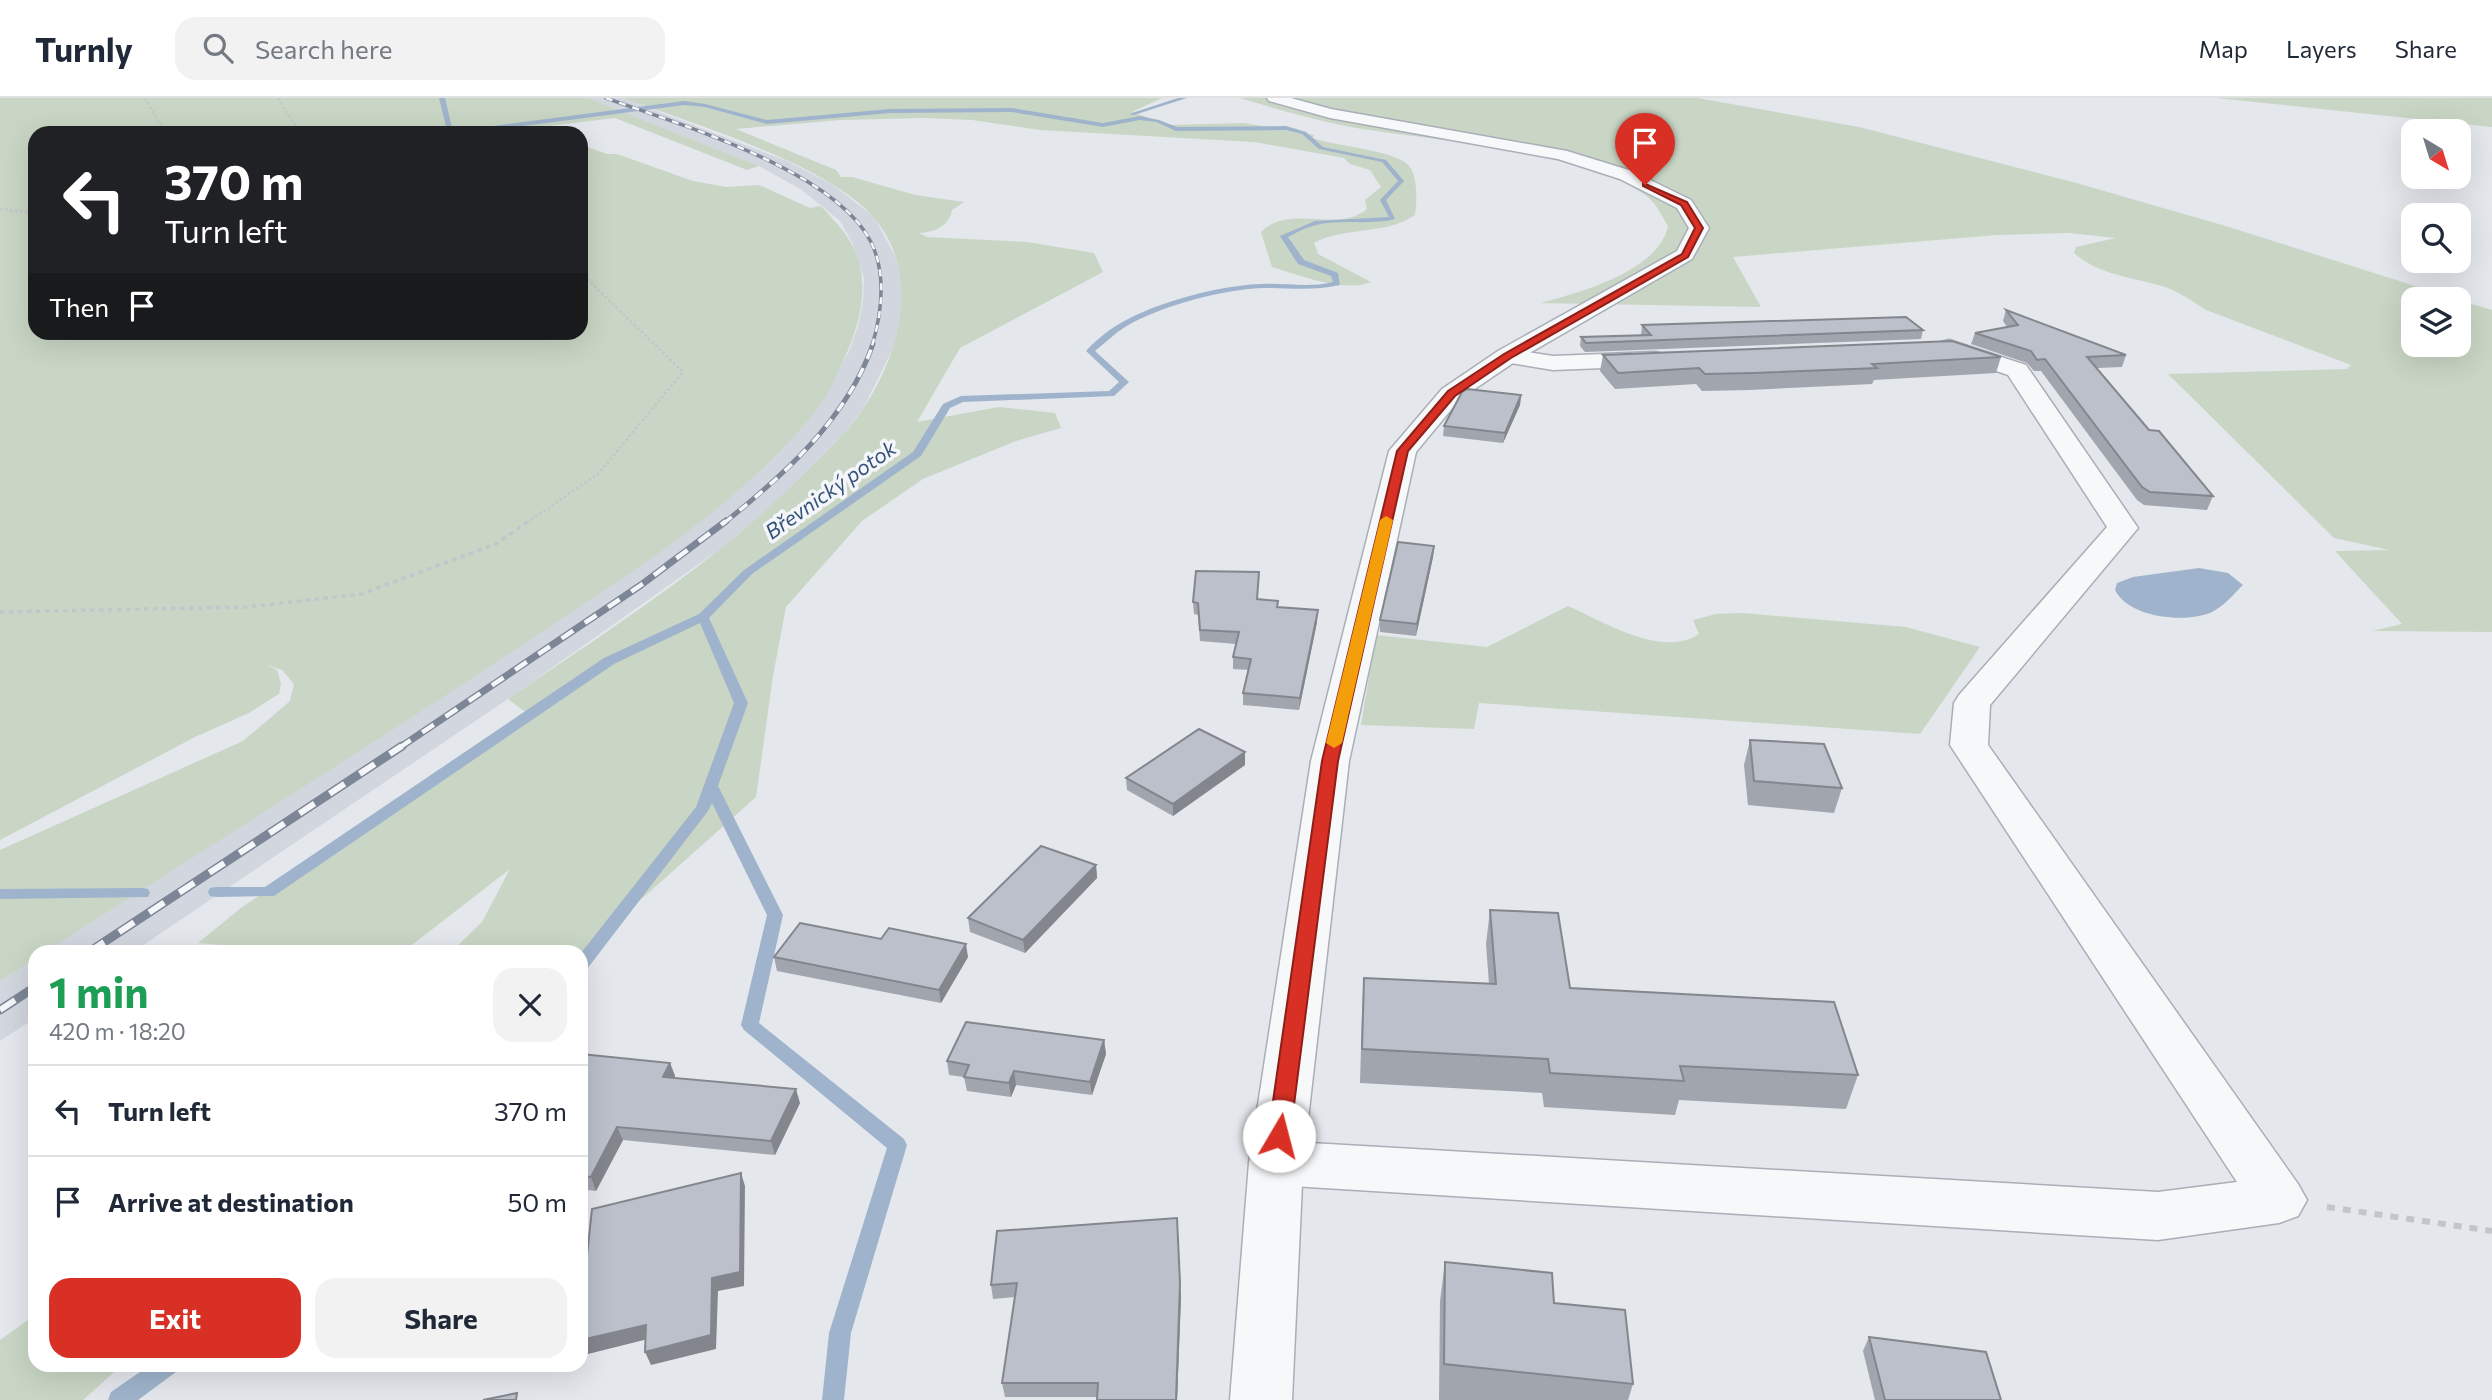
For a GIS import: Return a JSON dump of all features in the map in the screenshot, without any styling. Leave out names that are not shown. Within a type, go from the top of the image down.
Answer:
[{"type":"street","points":[[1261,1400],[1276,1163],[1330,761],[1403,451],[1451,394],[1507,356],[1685,256],[1699,228],[1684,204],[1626,175],[1562,155],[1330,113],[1274,98]]},
{"type":"street","points":[[1276,1163],[2158,1216],[2279,1200],[1969,745],[1972,703],[2123,528],[2017,370],[1950,347],[1909,349]]},
{"type":"street","points":[[1507,356],[1553,363],[1690,358]]},
{"type":"path","points":[[145,98],[161,126]]},
{"type":"path","points":[[278,98],[296,126]]},
{"type":"path","points":[[0,209],[28,212]]},
{"type":"path","points":[[0,612],[248,607],[361,594],[496,544],[599,473],[683,372],[588,280]]},
{"type":"path","points":[[2279,1200],[2492,1231]]},
{"type":"shaded area","points":[[588,98],[623,98],[787,161],[833,185],[874,217],[902,275],[900,324],[892,350],[863,409],[842,436],[775,504],[720,549],[508,699],[143,945],[56,945],[588,601],[728,499],[796,434],[818,408],[849,351],[858,326],[864,278],[852,242],[840,221],[802,190],[759,166]]},
{"type":"shaded area","points":[[28,963],[28,1023],[0,1041],[0,981]]},
{"type":"green space","points":[[0,98],[588,98],[759,166],[747,170],[615,118],[549,126],[28,126],[28,340],[588,340],[588,147],[607,154],[617,154],[693,181],[726,187],[759,185],[810,208],[820,206],[840,227],[852,244],[859,261],[862,297],[854,334],[823,402],[783,448],[748,482],[671,544],[507,655],[56,945],[28,945],[28,963],[0,981],[0,850],[243,741],[290,701],[294,684],[282,670],[267,665],[277,670],[281,683],[279,694],[249,713],[195,737],[0,840]]},
{"type":"green space","points":[[623,98],[1162,98],[1132,112],[1167,125],[1244,123],[1314,135],[1313,138],[1319,140],[1393,156],[1412,170],[1416,197],[1415,215],[1391,226],[1338,234],[1314,243],[1318,254],[1371,282],[1360,285],[1335,284],[1272,267],[1261,232],[1286,220],[1342,219],[1367,209],[1365,200],[1381,187],[1370,170],[1350,164],[1344,158],[1254,142],[1040,130],[972,120],[841,120],[736,129],[836,170],[841,177],[852,177],[915,195],[964,202],[952,210],[948,221],[940,228],[919,233],[927,237],[1027,242],[1094,253],[1103,272],[960,348],[917,422],[999,407],[1055,413],[1061,428],[1016,441],[923,479],[862,521],[786,607],[756,797],[588,947],[458,945],[482,922],[510,869],[412,945],[198,943],[242,907],[532,717],[508,699],[663,592],[737,535],[836,442],[863,409],[887,364],[900,314],[898,264],[889,240],[874,218],[853,198],[825,180],[757,147]]},
{"type":"green space","points":[[1240,98],[1698,98],[1859,127],[2073,182],[2229,227],[2418,287],[2401,287],[2401,357],[2471,357],[2471,304],[2492,310],[2492,632],[2372,631],[2402,624],[2335,551],[2389,550],[2334,538],[2168,374],[2347,369],[2351,365],[2206,310],[2168,288],[2105,271],[2074,253],[2076,247],[2116,238],[2069,233],[1997,235],[1733,257],[1761,307],[1540,303],[1615,278],[1650,256],[1662,242],[1668,226],[1654,203],[1628,184],[1596,171],[1558,161],[1475,145],[1353,127]]},
{"type":"green space","points":[[2217,98],[2492,98],[2492,127],[2471,125],[2471,119],[2416,119]]},
{"type":"green space","points":[[1568,606],[1633,635],[1668,642],[1684,641],[1699,634],[1693,620],[1716,614],[1742,613],[1906,627],[1980,647],[1920,734],[1479,703],[1474,729],[1361,725],[1376,635],[1487,647]]},
{"type":"green space","points":[[28,1320],[28,1372],[114,1372],[83,1400],[0,1400],[0,1340]]},
{"type":"water","points":[[2199,568],[2228,573],[2243,585],[2210,613],[2186,618],[2144,612],[2132,607],[2115,590],[2117,583],[2133,577]]},
{"type":"building","points":[[2006,310],[2126,355],[2087,357],[2149,430],[2159,431],[2213,496],[2150,492],[2142,487],[2045,359],[2037,360],[2031,351],[1975,333],[2018,325]]},
{"type":"building","points":[[1906,317],[1923,330],[1586,343],[1581,337],[1651,335],[1642,325]]},
{"type":"building","points":[[1952,341],[2001,357],[1872,364],[1877,368],[1705,374],[1699,368],[1618,373],[1603,355]]},
{"type":"building","points":[[1467,389],[1521,395],[1505,433],[1444,426],[1462,392]]},
{"type":"building","points":[[1398,542],[1434,546],[1417,624],[1380,620]]},
{"type":"building","points":[[1196,571],[1259,572],[1257,599],[1278,601],[1277,607],[1318,610],[1300,698],[1243,693],[1251,659],[1233,657],[1239,632],[1200,630],[1198,603],[1193,602]]},
{"type":"building","points":[[1199,729],[1245,752],[1173,804],[1126,778]]},
{"type":"building","points":[[1750,740],[1824,744],[1842,788],[1754,781]]},
{"type":"building","points":[[1041,846],[1096,865],[1023,940],[968,918]]},
{"type":"building","points":[[1490,910],[1558,913],[1570,988],[1834,1002],[1858,1075],[1680,1066],[1684,1081],[1550,1073],[1548,1059],[1362,1049],[1364,978],[1496,984]]},
{"type":"building","points":[[800,923],[881,939],[889,928],[966,944],[939,990],[774,957]]},
{"type":"building","points":[[966,1022],[1104,1040],[1090,1082],[1014,1071],[1009,1083],[964,1077],[969,1065],[947,1061]]},
{"type":"building","points":[[588,1055],[670,1063],[663,1077],[796,1089],[771,1141],[617,1127],[591,1177],[588,1177]]},
{"type":"building","points":[[741,1173],[740,1272],[712,1278],[711,1335],[645,1352],[646,1325],[588,1338],[588,1246],[592,1209]]},
{"type":"building","points":[[1177,1218],[1180,1283],[1176,1400],[1097,1400],[1098,1383],[1002,1383],[1017,1283],[991,1285],[997,1231]]},
{"type":"building","points":[[1445,1262],[1552,1273],[1554,1303],[1625,1310],[1633,1384],[1444,1364]]},
{"type":"building","points":[[1869,1337],[1986,1352],[2001,1400],[1885,1400]]},
{"type":"building","points":[[517,1393],[516,1400],[483,1400]]},
{"type":"waterway","name":"Břevnický potok","points":[[442,98],[448,126]]},
{"type":"waterway","points":[[1132,114],[1184,98]]},
{"type":"waterway","name":"Břevnický potok","points":[[508,126],[684,103],[767,122],[890,111],[1012,110],[1103,125],[1140,118],[1176,129],[1286,128],[1304,133],[1321,148],[1384,161],[1401,181],[1383,200],[1393,218],[1315,223],[1284,236],[1301,262],[1335,275],[1337,283],[1308,288],[1263,286],[1230,290],[1167,306],[1131,320],[1090,351],[1124,382],[1111,394],[961,399],[946,406],[917,454],[748,572],[703,617]]},
{"type":"waterway","points":[[216,892],[268,892],[609,661],[703,617]]},
{"type":"waterway","name":"Břevnický potok","points":[[588,956],[703,808],[741,703],[703,617]]},
{"type":"waterway","points":[[712,787],[775,915],[750,1025],[897,1145],[840,1333],[833,1400]]},
{"type":"waterway","points":[[0,894],[142,893]]},
{"type":"waterway","name":"Břevnický potok","points":[[119,1400],[158,1372]]},
{"type":"railway","points":[[606,98],[752,153],[825,193],[852,216],[871,242],[879,267],[880,307],[872,346]]},
{"type":"railway","points":[[724,523],[769,485],[811,444],[847,397],[873,344]]},
{"type":"railway","points":[[401,747],[641,585],[726,521]]},
{"type":"railway","points":[[100,945],[401,747]]},
{"type":"railway","points":[[0,1010],[28,992]]},
{"type":"slow traffic","points":[[1334,743],[1386,520]]},
{"type":"route","points":[[1279,1136],[1330,761],[1403,451],[1451,394],[1507,356],[1685,256],[1699,228],[1684,204],[1645,185]]}]
